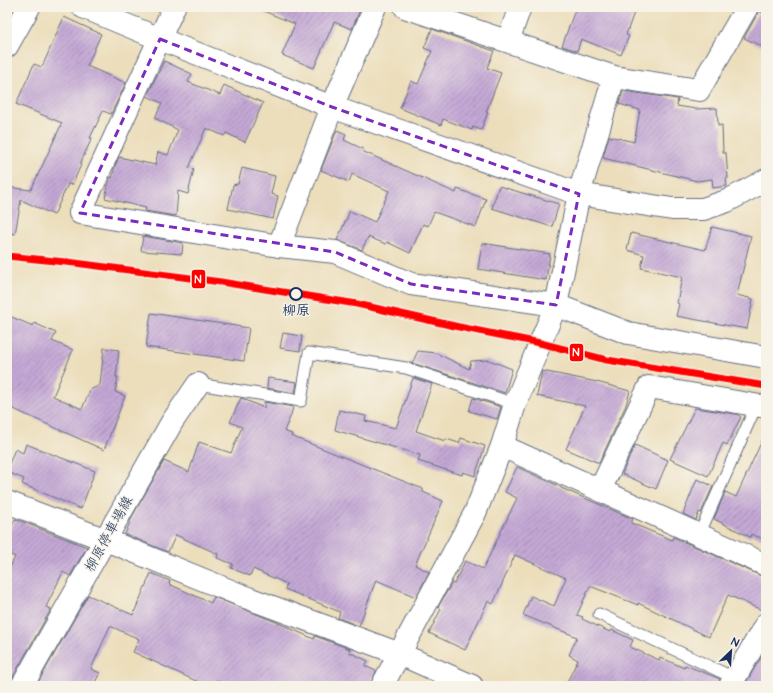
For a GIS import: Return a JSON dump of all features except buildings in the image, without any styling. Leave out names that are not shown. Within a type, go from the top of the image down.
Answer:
[{"type":"street","points":[[7,46],[29,7]]},
{"type":"street","points":[[83,7],[332,107],[579,194],[672,209],[703,209],[727,201],[766,180]]},
{"type":"street","points":[[174,7],[80,213],[279,246],[335,252],[411,284],[556,304],[628,333],[766,357]]},
{"type":"street","points":[[279,246],[332,107],[375,7]]},
{"type":"street","points":[[405,7],[614,77],[699,90],[746,7]]},
{"type":"street","points":[[508,41],[520,7]]},
{"type":"street","points":[[382,686],[475,513],[502,446],[515,404],[556,304],[579,194],[614,77]]},
{"type":"street","name":"柳原停車場線","points":[[22,686],[172,422],[198,384]]},
{"type":"street","points":[[600,490],[649,388],[761,406]]},
{"type":"street","points":[[502,446],[766,565]]},
{"type":"street","points":[[7,502],[106,540],[248,598],[400,654],[472,686]]},
{"type":"street","points":[[732,682],[766,624]]},
{"type":"lane","points":[[198,384],[302,401],[309,353],[406,368],[515,404]]},
{"type":"lane","points":[[699,535],[761,406]]},
{"type":"lane","points":[[599,614],[732,682]]},
{"type":"highlighted area","points":[[160,39],[332,107],[579,194],[556,305],[411,284],[335,252],[80,213]]},
{"type":"transit line","name":"N","points":[[7,256],[75,263],[221,282],[357,304],[459,327],[540,343],[607,360],[766,386]]},
{"type":"place","name":"柳原","points":[[296,294]]}]
